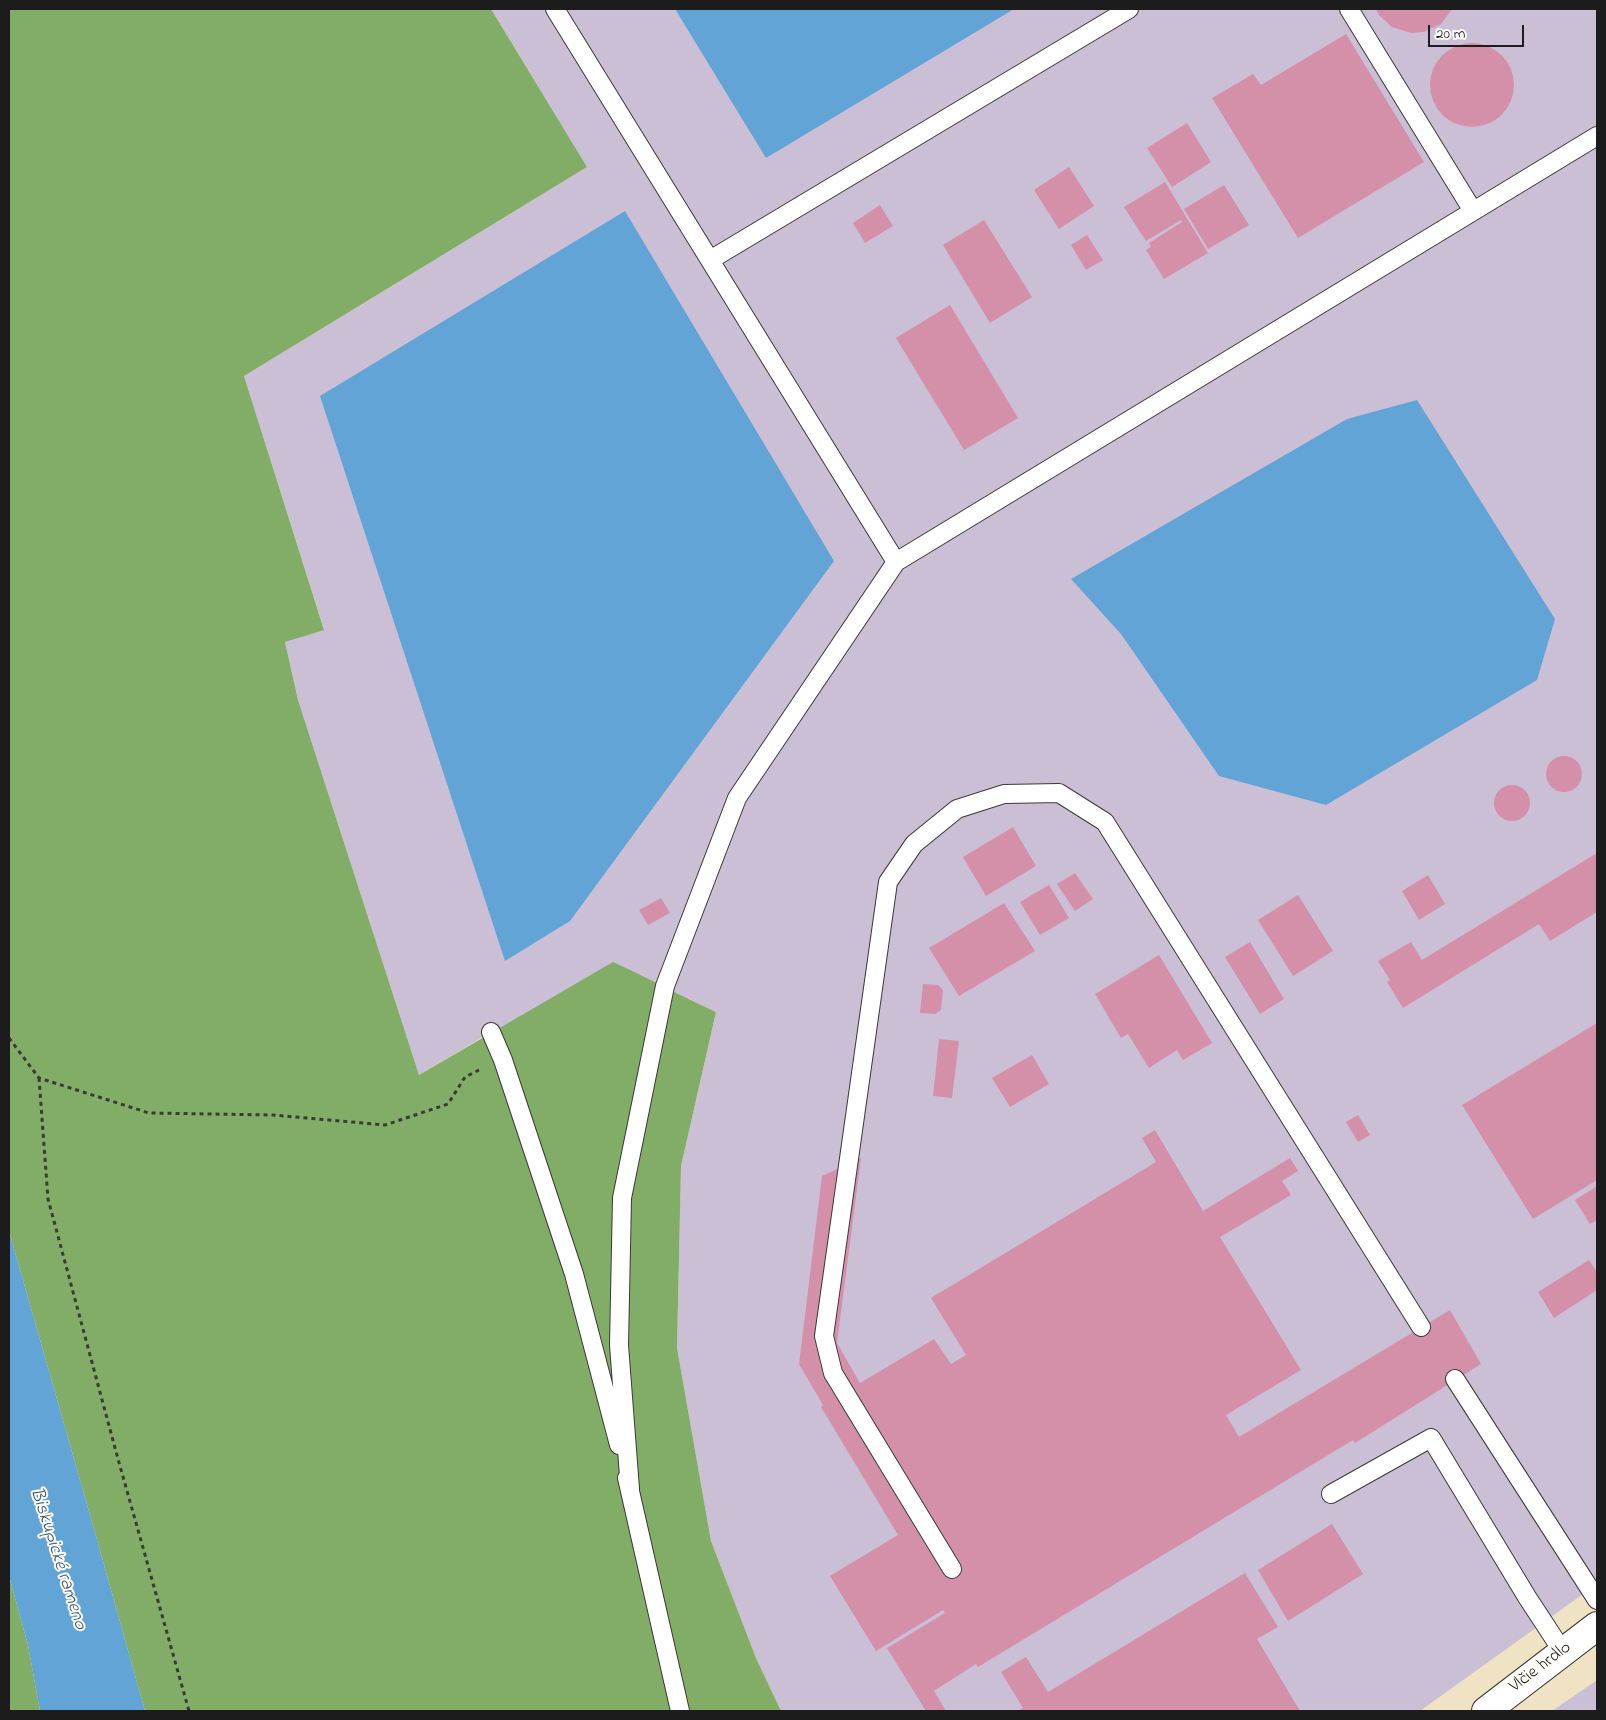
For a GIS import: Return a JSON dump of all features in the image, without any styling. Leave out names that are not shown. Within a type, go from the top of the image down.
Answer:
[{"type":"street","name":"Vlčie hrdlo","points":[[1486,1711],[1597,1626]]},
{"type":"lane","points":[[555,9],[896,562]]},
{"type":"lane","points":[[710,260],[1129,9]]},
{"type":"lane","points":[[1349,9],[1473,211]]},
{"type":"lane","points":[[630,1489],[620,1345],[622,1198],[665,986],[737,798],[896,562],[1597,136]]},
{"type":"lane","points":[[952,1569],[833,1373],[824,1336],[888,882],[914,844],[957,809],[1004,794],[1059,793],[1105,822],[1421,1327]]},
{"type":"lane","points":[[491,1032],[503,1060],[574,1274],[630,1489],[680,1711]]},
{"type":"lane","points":[[1455,1379],[1597,1600]]},
{"type":"lane","points":[[1331,1494],[1432,1438],[1527,1597],[1563,1652]]},
{"type":"path","points":[[9,1038],[39,1078],[48,1198],[118,1459],[189,1711]]},
{"type":"path","points":[[39,1078],[149,1113],[273,1115],[385,1125],[448,1104],[465,1077],[503,1060]]},
{"type":"shaded area","points":[[491,9],[1597,9],[1597,1584],[1420,1711],[781,1711],[756,1658],[711,1541],[677,1348],[681,1166],[716,1012],[665,986],[491,1032],[419,1075],[298,700],[285,642],[324,629],[244,376],[587,167]]},
{"type":"shaded area","points":[[1597,1680],[1597,1711],[1552,1711]]},
{"type":"green space","points":[[9,9],[491,9],[587,167],[244,376],[324,630],[285,642],[298,700],[419,1075],[613,962],[716,1012],[681,1166],[677,1348],[711,1541],[756,1658],[781,1711],[145,1711],[9,1231]]},
{"type":"green space","points":[[9,1576],[28,1645],[40,1711],[9,1711]]},
{"type":"water","points":[[675,9],[1014,9],[766,158]]},
{"type":"water","points":[[625,211],[834,561],[570,921],[505,961],[320,396]]},
{"type":"water","points":[[1417,400],[1555,619],[1537,680],[1326,805],[1219,776],[1121,634],[1071,579],[1347,419]]},
{"type":"water","name":"Biskupické rameno","points":[[9,1231],[145,1711],[40,1711],[28,1645],[9,1576]]},
{"type":"building","points":[[1376,9],[1452,9],[1441,24],[1424,32],[1411,33],[1392,27],[1379,15]]},
{"type":"building","points":[[1346,34],[1424,162],[1298,238],[1212,98],[1253,74],[1261,85]]},
{"type":"building","points":[[1472,43],[1488,46],[1502,55],[1511,69],[1514,85],[1511,101],[1502,115],[1488,124],[1472,127],[1456,124],[1442,115],[1433,101],[1430,85],[1433,69],[1442,55],[1456,46]]},
{"type":"building","points":[[1187,123],[1211,162],[1172,187],[1147,148]]},
{"type":"building","points":[[1069,167],[1094,206],[1059,229],[1034,190]]},
{"type":"building","points":[[1165,182],[1208,253],[1164,279],[1146,250],[1151,247],[1149,243],[1182,222],[1181,220],[1146,241],[1124,207]]},
{"type":"building","points":[[1224,185],[1249,225],[1208,249],[1184,209]]},
{"type":"building","points":[[880,205],[893,226],[865,243],[853,223]]},
{"type":"building","points":[[984,220],[1032,297],[990,323],[943,245]]},
{"type":"building","points":[[1087,235],[1103,260],[1086,270],[1071,245]]},
{"type":"building","points":[[950,305],[1018,418],[964,450],[896,338]]},
{"type":"building","points":[[1564,756],[1577,761],[1582,774],[1577,787],[1564,792],[1551,787],[1546,774],[1551,761]]},
{"type":"building","points":[[1512,785],[1525,790],[1530,803],[1525,816],[1512,821],[1499,816],[1494,803],[1499,790]]},
{"type":"building","points":[[1013,827],[1036,866],[986,896],[963,857]]},
{"type":"building","points":[[1597,853],[1597,912],[1550,941],[1539,924],[1403,1008],[1387,982],[1390,980],[1378,961],[1411,942],[1422,960]]},
{"type":"building","points":[[1075,873],[1093,899],[1075,911],[1057,884]]},
{"type":"building","points":[[1428,875],[1445,904],[1419,920],[1402,891]]},
{"type":"building","points":[[1049,885],[1069,918],[1040,935],[1020,902]]},
{"type":"building","points":[[1298,895],[1333,951],[1293,976],[1258,920]]},
{"type":"building","points":[[661,898],[670,913],[648,925],[639,910]]},
{"type":"building","points":[[1004,903],[1035,951],[959,996],[929,948]]},
{"type":"building","points":[[1250,942],[1284,999],[1260,1014],[1225,957]]},
{"type":"building","points":[[1159,955],[1212,1043],[1183,1060],[1177,1050],[1149,1068],[1128,1034],[1121,1038],[1095,994]]},
{"type":"building","points":[[923,984],[938,985],[943,990],[941,1010],[935,1014],[920,1013]]},
{"type":"building","points":[[1597,1023],[1597,1180],[1533,1219],[1462,1105]]},
{"type":"building","points":[[939,1039],[959,1041],[952,1098],[933,1096]]},
{"type":"building","points":[[1032,1055],[1049,1084],[1010,1107],[992,1078]]},
{"type":"building","points":[[1358,1115],[1370,1135],[1358,1142],[1346,1122]]},
{"type":"building","points":[[1155,1130],[1203,1211],[1290,1158],[1298,1171],[1282,1181],[1291,1195],[1220,1237],[1301,1370],[1226,1415],[1239,1437],[1450,1310],[1481,1364],[1355,1443],[1353,1440],[978,1667],[976,1664],[934,1691],[946,1711],[926,1711],[887,1648],[945,1613],[943,1610],[876,1651],[830,1576],[898,1535],[821,1407],[823,1405],[799,1364],[822,1176],[861,1158],[837,1343],[860,1383],[934,1339],[951,1364],[966,1355],[931,1298],[1156,1162],[1142,1138]]},
{"type":"building","points":[[1597,1186],[1597,1220],[1590,1224],[1575,1200]]},
{"type":"building","points":[[1589,1260],[1597,1272],[1597,1290],[1554,1318],[1538,1292]]},
{"type":"building","points":[[1332,1524],[1363,1574],[1288,1621],[1258,1570]]},
{"type":"building","points":[[1245,1573],[1278,1627],[1257,1639],[1300,1711],[1018,1711],[1023,1708],[1001,1672],[1026,1657],[1048,1692]]}]
